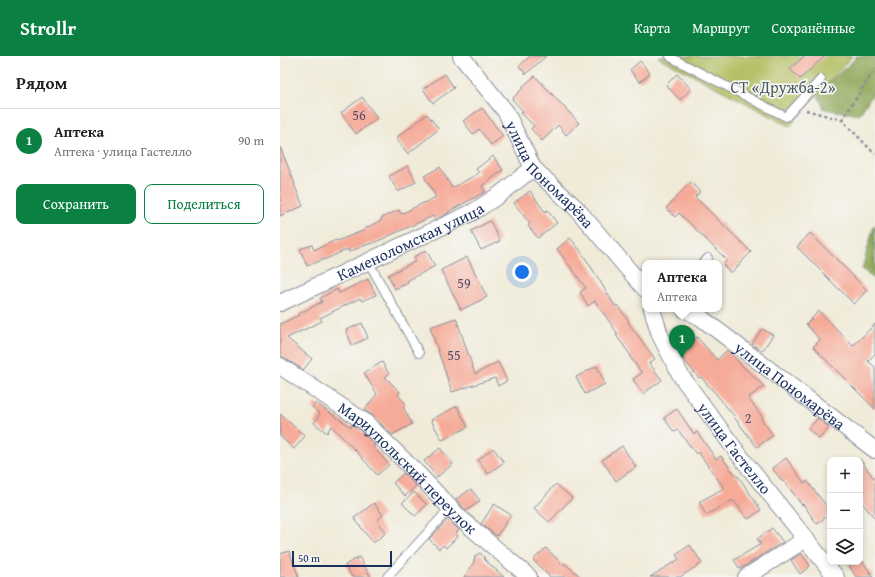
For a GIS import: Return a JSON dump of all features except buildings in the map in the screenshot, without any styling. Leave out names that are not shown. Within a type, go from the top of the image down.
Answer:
[{"type":"street","name":"улица Пономарёва","points":[[461,56],[506,112],[533,168],[576,208],[642,285]]},
{"type":"street","name":"Каменоломская улица","points":[[281,300],[473,212],[499,195],[533,168]]},
{"type":"street","name":"улица Гастелло","points":[[653,312],[660,335],[681,376],[743,460],[836,577]]},
{"type":"street","name":"улица Пономарёва","points":[[690,312],[700,317],[875,450]]},
{"type":"street","name":"Мариупольский переулок","points":[[280,366],[365,422],[460,518],[529,577]]},
{"type":"street","points":[[746,577],[806,539]]},
{"type":"lane","points":[[670,56],[786,117],[821,79]]},
{"type":"lane","points":[[368,261],[420,353]]},
{"type":"lane","points":[[387,577],[450,508]]},
{"type":"path","points":[[842,120],[875,68]]},
{"type":"path","points":[[795,107],[842,120],[875,154]]},
{"type":"green space","name":"СТ «Дружба-2»","points":[[852,56],[790,126],[658,57]]},
{"type":"green space","points":[[856,56],[875,56],[875,91],[859,115],[824,109],[817,93],[854,60]]},
{"type":"green space","points":[[874,225],[875,226],[875,280],[862,269]]},
{"type":"place","name":"Аптека","points":[[682,358]]}]
